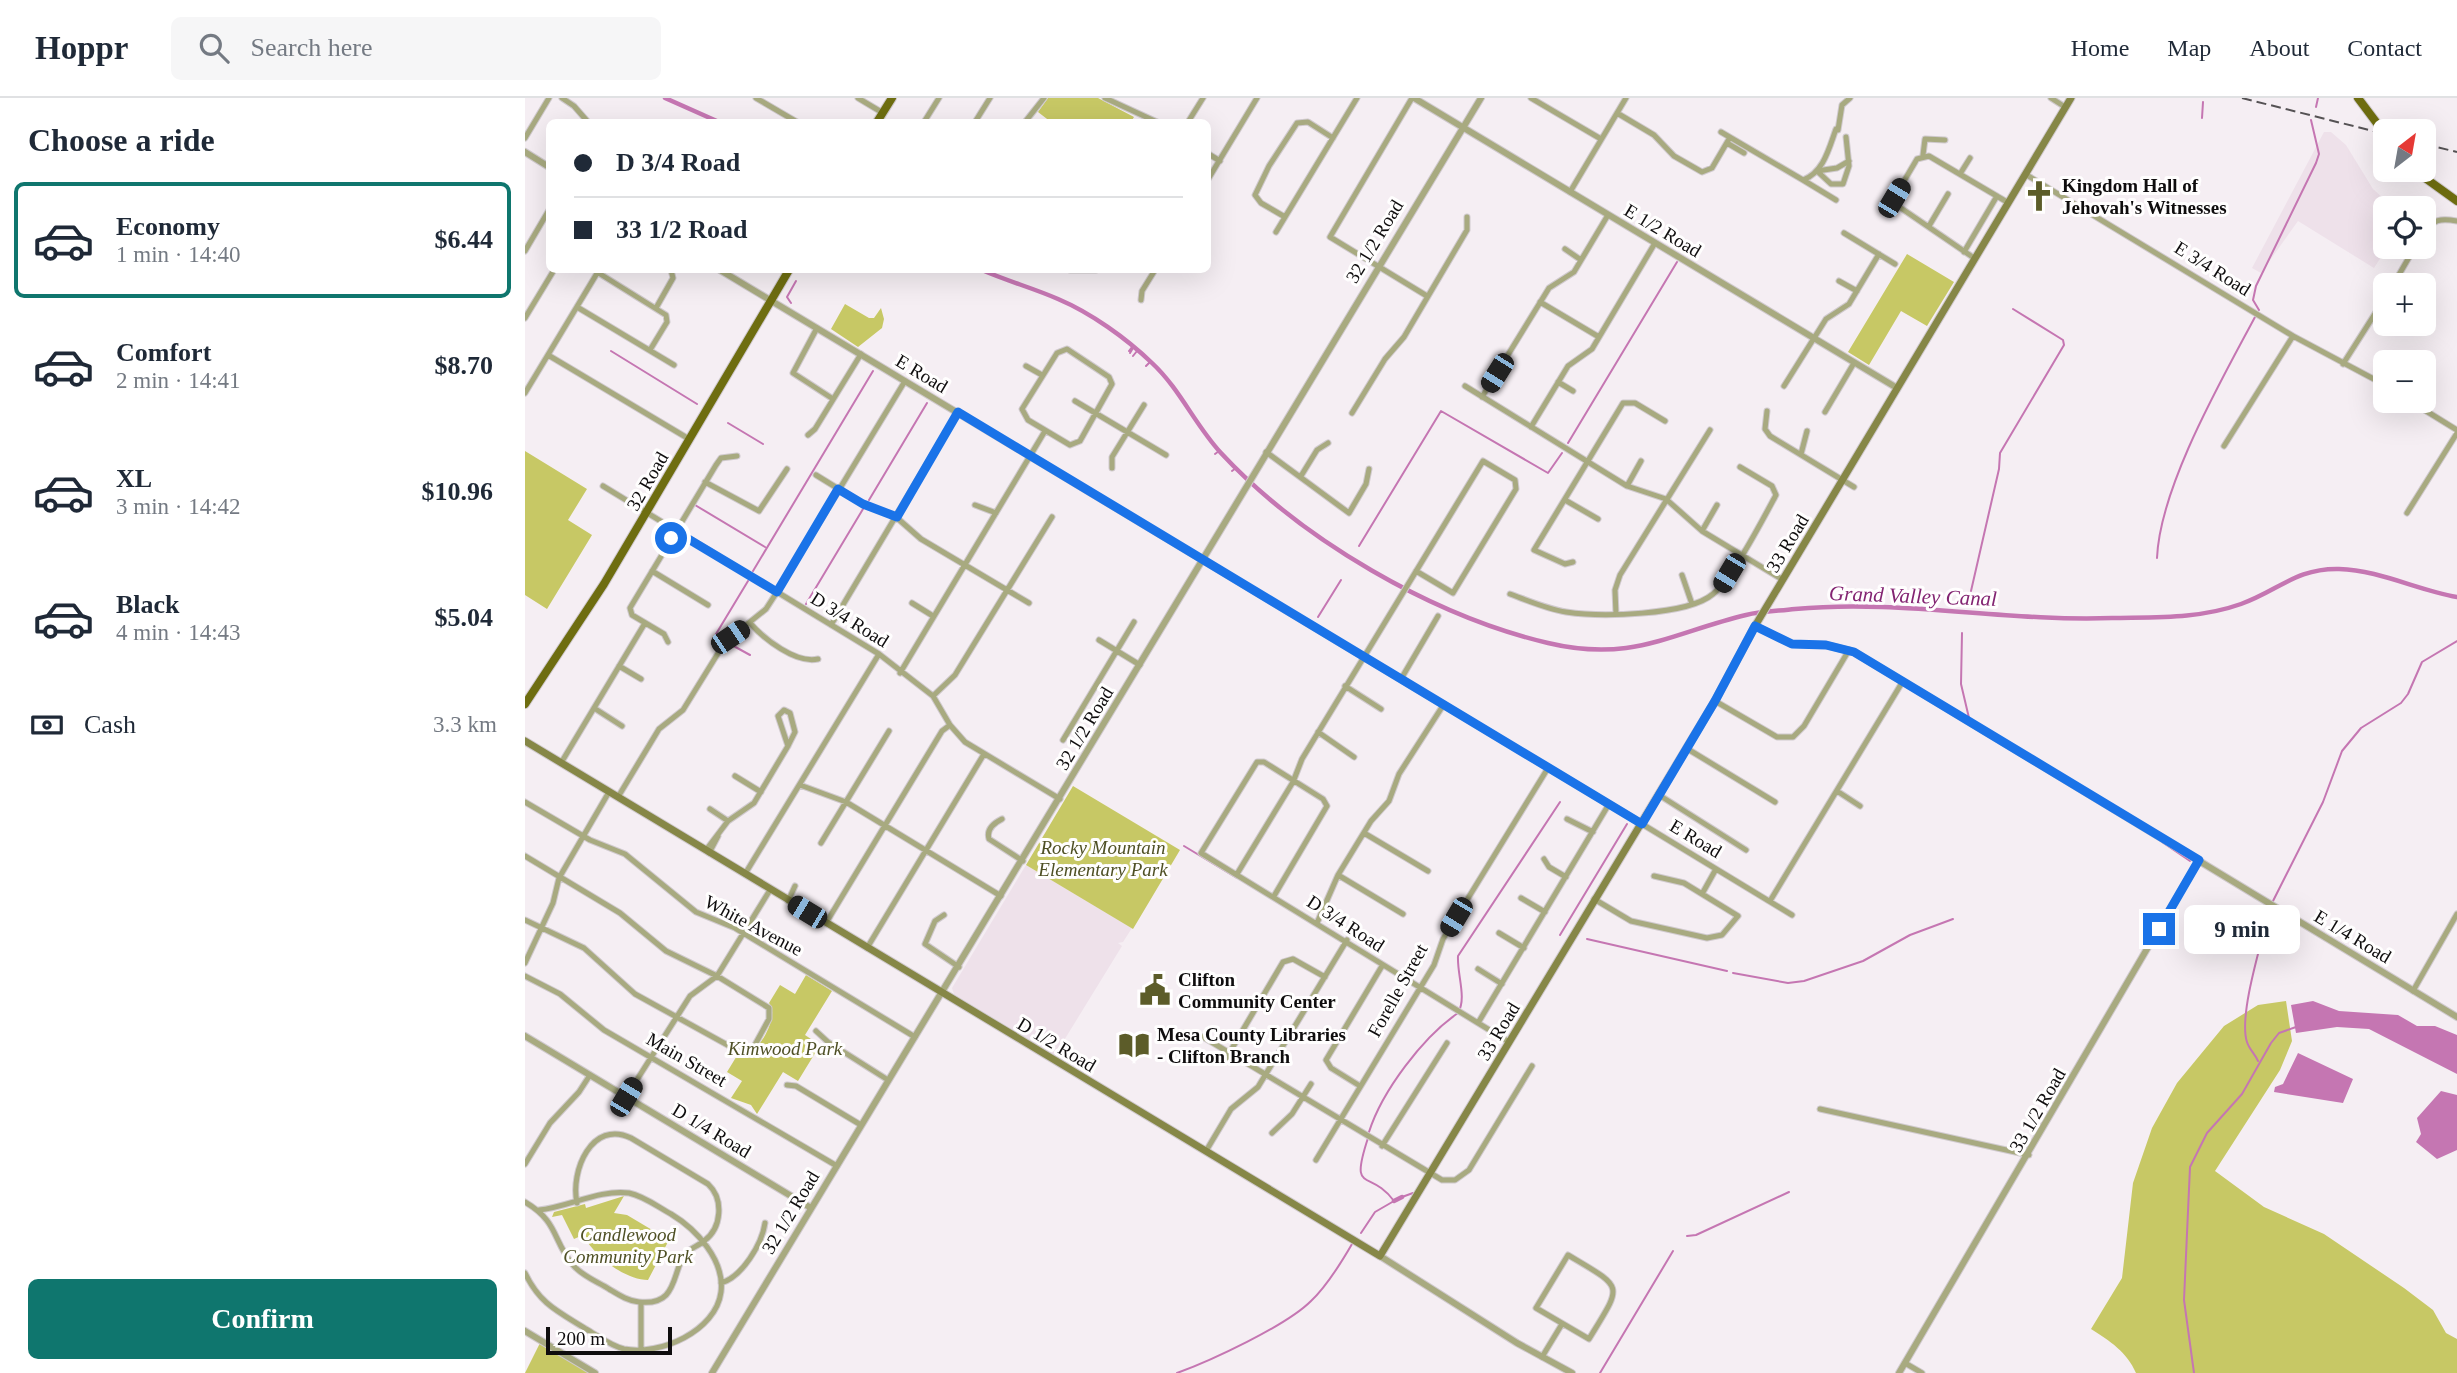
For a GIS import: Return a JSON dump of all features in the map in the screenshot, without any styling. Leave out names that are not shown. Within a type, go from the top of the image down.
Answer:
[{"type":"main road","points":[[879,119],[892,98]]},
{"type":"main road","name":"33 Road","points":[[1380,1256],[1594,899],[1642,824],[1715,701],[1757,623],[2071,98]]},
{"type":"main road","points":[[2358,98],[2374,119]]},
{"type":"main road","points":[[2431,182],[2457,201]]},
{"type":"main road","name":"32 Road","points":[[525,704],[646,514],[787,273]]},
{"type":"main road","points":[[525,691],[538,685]]},
{"type":"main road","name":"D 1/2 Road","points":[[525,741],[1380,1256]]},
{"type":"street","points":[[525,138],[549,98]]},
{"type":"street","points":[[562,98],[585,119]]},
{"type":"street","points":[[757,98],[792,119]]},
{"type":"street","points":[[858,98],[883,113]]},
{"type":"street","points":[[926,119],[939,98]]},
{"type":"street","points":[[977,119],[989,98]]},
{"type":"street","points":[[1027,119],[1044,98]]},
{"type":"street","points":[[1105,98],[1151,119]]},
{"type":"street","points":[[1190,119],[1203,98]]},
{"type":"street","points":[[1211,175],[1257,98]]},
{"type":"street","points":[[1276,232],[1356,100],[1347,98]]},
{"type":"street","points":[[1413,98],[1330,237],[1427,296]]},
{"type":"street","name":"E 1/2 Road","points":[[1413,98],[1897,388]]},
{"type":"street","name":"32 1/2 Road","points":[[712,1373],[1481,98]]},
{"type":"street","points":[[1531,98],[1601,139]]},
{"type":"street","points":[[1570,192],[1626,98]]},
{"type":"street","points":[[1806,180],[1817,171],[1827,154],[1837,129],[1842,101],[1850,98]]},
{"type":"street","points":[[2051,98],[2065,107]]},
{"type":"street","points":[[1617,113],[1659,139],[1674,156],[1705,172],[1712,168],[1728,141],[1744,153]]},
{"type":"street","points":[[1138,119],[1141,114]]},
{"type":"street","points":[[1285,217],[1261,203],[1255,195],[1269,166],[1297,123],[1308,122],[1333,138]]},
{"type":"street","points":[[1926,131],[1926,155]]},
{"type":"street","points":[[1721,132],[1836,200]]},
{"type":"street","points":[[1817,171],[1831,184],[1840,186],[1848,172],[1846,138]]},
{"type":"street","points":[[1925,139],[1945,141]]},
{"type":"street","points":[[525,152],[546,165]]},
{"type":"street","points":[[1211,155],[1220,160]]},
{"type":"street","points":[[1926,155],[2007,202]]},
{"type":"street","points":[[1926,155],[1917,159],[1894,198],[1896,205],[1974,258]]},
{"type":"street","points":[[1961,174],[1970,158]]},
{"type":"street","points":[[1817,171],[1837,168],[1849,161]]},
{"type":"street","name":"E 3/4 Road","points":[[2025,174],[2293,336],[2373,378]]},
{"type":"street","points":[[1929,226],[1948,194]]},
{"type":"street","points":[[1964,252],[1997,196]]},
{"type":"street","points":[[525,251],[546,215]]},
{"type":"street","points":[[1482,397],[1549,288],[1574,272],[1608,215]]},
{"type":"street","points":[[1352,413],[1385,359],[1404,337],[1467,230],[1467,217]]},
{"type":"street","points":[[2436,220],[2457,221]]},
{"type":"street","points":[[1844,233],[1895,264]]},
{"type":"street","points":[[1531,427],[1568,366],[1592,349],[1655,243]]},
{"type":"street","points":[[1565,249],[1581,260]]},
{"type":"street","points":[[1784,386],[1826,319],[1849,304],[1879,254]]},
{"type":"street","points":[[525,318],[552,273]]},
{"type":"street","points":[[525,393],[597,273]]},
{"type":"street","points":[[601,273],[656,307],[667,317],[650,351]]},
{"type":"street","points":[[656,307],[672,273]]},
{"type":"street","name":"E Road","points":[[725,273],[1793,915]]},
{"type":"street","points":[[1142,300],[1142,291],[1152,273]]},
{"type":"street","points":[[1839,281],[1857,291]]},
{"type":"street","points":[[1540,302],[1599,337]]},
{"type":"street","points":[[577,307],[674,365]]},
{"type":"street","points":[[2343,364],[2373,317]]},
{"type":"street","points":[[817,328],[793,373],[833,399]]},
{"type":"street","points":[[2224,446],[2293,336]]},
{"type":"street","points":[[1063,349],[1109,377],[1112,384],[1080,442],[1064,443],[1028,421],[1022,413],[1023,406],[1042,375],[1057,353],[1063,349]]},
{"type":"street","points":[[808,435],[815,429],[861,354]]},
{"type":"street","points":[[548,355],[689,439]]},
{"type":"street","points":[[1825,412],[1854,363]]},
{"type":"street","points":[[1026,366],[1042,375]]},
{"type":"street","points":[[618,797],[659,729],[683,710],[730,637],[750,622],[777,592],[905,381]]},
{"type":"street","points":[[1557,382],[1573,391]]},
{"type":"street","points":[[1465,386],[1626,486],[1669,501],[1702,531],[1783,580]]},
{"type":"street","points":[[1075,401],[1166,455]]},
{"type":"street","points":[[1573,562],[1565,564],[1534,550],[1626,402],[1635,403],[1665,422]]},
{"type":"street","points":[[1112,468],[1112,457],[1144,405]]},
{"type":"street","points":[[1767,411],[1765,429],[1770,436],[1854,486]]},
{"type":"street","points":[[831,625],[958,412]]},
{"type":"street","points":[[2407,513],[2457,432],[2428,413]]},
{"type":"street","points":[[1616,614],[1615,590],[1620,575],[1669,501],[1710,430]]},
{"type":"street","points":[[900,673],[1045,431]]},
{"type":"street","points":[[1801,454],[1807,431]]},
{"type":"street","points":[[1301,476],[1317,450],[1328,443]]},
{"type":"street","points":[[1266,452],[1349,513],[1366,484],[1369,469]]},
{"type":"street","points":[[669,642],[664,634],[632,615],[630,608],[719,460],[737,456]]},
{"type":"street","points":[[1237,874],[1293,782],[1301,759],[1345,686],[1364,656],[1416,570],[1483,461],[1515,480],[1516,489],[1453,593],[1416,570]]},
{"type":"street","points":[[1626,486],[1641,461]]},
{"type":"street","points":[[1510,594],[1566,612],[1616,614],[1649,612],[1704,600],[1720,587],[1776,495],[1772,486],[1739,467]]},
{"type":"street","points":[[705,482],[759,511],[787,469]]},
{"type":"street","points":[[816,475],[863,504],[897,517],[921,539],[1029,603]]},
{"type":"street","name":"D 3/4 Road","points":[[603,486],[879,654],[900,673],[933,696],[950,725],[965,742],[1060,799]]},
{"type":"street","points":[[1565,500],[1598,520]]},
{"type":"street","points":[[975,505],[996,513]]},
{"type":"street","points":[[1702,531],[1717,505]]},
{"type":"street","points":[[933,696],[955,676],[1052,517]]},
{"type":"street","points":[[652,571],[708,605]]},
{"type":"street","points":[[1682,575],[1692,604]]},
{"type":"street","points":[[912,603],[933,615]]},
{"type":"street","points":[[1401,679],[1438,616]]},
{"type":"street","points":[[750,622],[764,636],[802,660],[818,659]]},
{"type":"street","points":[[1062,740],[1134,622]]},
{"type":"street","points":[[561,763],[645,623]]},
{"type":"street","name":"E 1/4 Road","points":[[1757,623],[1792,644],[1849,650],[2457,1017]]},
{"type":"street","points":[[1099,640],[1140,664]]},
{"type":"street","points":[[1715,701],[1773,735],[1785,739],[1793,737],[1804,726],[1849,650]]},
{"type":"street","points":[[745,874],[879,654]]},
{"type":"street","points":[[619,666],[641,679]]},
{"type":"street","points":[[1770,901],[1903,681]]},
{"type":"street","points":[[1345,686],[1381,709]]},
{"type":"street","points":[[1317,923],[1338,875],[1364,833],[1389,801],[1399,774],[1444,704]]},
{"type":"street","points":[[594,708],[622,726]]},
{"type":"street","points":[[708,852],[728,821],[750,808],[788,747],[795,733],[790,713],[784,709],[778,716],[788,747]]},
{"type":"street","points":[[826,923],[942,731],[950,725]]},
{"type":"street","points":[[821,843],[889,731]]},
{"type":"street","points":[[1318,732],[1355,757]]},
{"type":"street","points":[[1686,748],[1776,802]]},
{"type":"street","points":[[867,948],[984,754]]},
{"type":"street","name":"D 3/4 Road","points":[[1293,782],[1264,762],[1257,762],[1201,853],[1347,940],[1382,965],[1509,1042]]},
{"type":"street","name":"Forelle Street","points":[[1316,1160],[1434,965],[1443,939],[1548,768]]},
{"type":"street","points":[[735,776],[761,792]]},
{"type":"street","points":[[1274,896],[1327,806],[1324,799],[1293,782]]},
{"type":"street","points":[[800,785],[846,802],[1001,896]]},
{"type":"street","points":[[1837,791],[1860,806]]},
{"type":"street","points":[[525,963],[542,930],[559,878],[609,792]]},
{"type":"street","points":[[1659,795],[1746,850]]},
{"type":"street","name":"White Avenue","points":[[525,802],[583,836],[625,854],[684,904],[744,934],[915,1037]]},
{"type":"street","points":[[1478,1023],[1609,804]]},
{"type":"street","points":[[710,809],[728,821]]},
{"type":"street","points":[[1002,819],[994,823],[988,832],[989,839],[1023,861]]},
{"type":"street","points":[[1567,819],[1594,832]]},
{"type":"street","points":[[1364,833],[1428,871]]},
{"type":"street","points":[[525,856],[620,913],[666,951],[717,976],[769,1008],[769,1019],[751,1052],[742,1053],[635,994],[584,948],[525,920]]},
{"type":"street","points":[[1544,859],[1549,867],[1566,877]]},
{"type":"street","name":"33 1/2 Road","points":[[1899,1373],[2029,1155],[2199,860]]},
{"type":"street","points":[[1702,894],[1716,869]]},
{"type":"street","points":[[1338,875],[1403,914]]},
{"type":"street","points":[[1594,899],[1630,921],[1707,938],[1722,935],[1738,916],[1684,883],[1654,876]]},
{"type":"street","points":[[788,901],[795,886]]},
{"type":"street","points":[[626,1097],[690,996],[717,976],[770,890]]},
{"type":"street","points":[[1521,898],[1545,912]]},
{"type":"street","points":[[2413,991],[2457,914]]},
{"type":"street","points":[[944,915],[935,921],[925,944],[959,967]]},
{"type":"street","points":[[1499,933],[1524,948]]},
{"type":"street","points":[[1205,1152],[1231,1108],[1253,1092],[1266,1075],[1347,940]]},
{"type":"street","points":[[1224,1062],[1283,962],[1293,959],[1325,977]]},
{"type":"street","points":[[1360,1086],[1331,1068],[1326,1060],[1382,965]]},
{"type":"street","points":[[1478,969],[1502,984]]},
{"type":"street","name":"Main Street","points":[[525,976],[560,994],[604,1030],[652,1055],[837,1166]]},
{"type":"street","points":[[816,1031],[828,1042],[888,1080]]},
{"type":"street","name":"D 1/4 Road","points":[[525,1036],[811,1208]]},
{"type":"street","points":[[1203,1037],[1430,1174],[1446,1181],[1466,1173],[1532,1066]]},
{"type":"street","points":[[1383,1146],[1447,1043]]},
{"type":"street","points":[[525,1164],[550,1123],[579,1092],[590,1075]]},
{"type":"street","points":[[1272,1133],[1288,1120],[1311,1084]]},
{"type":"street","points":[[787,1085],[796,1086],[861,1125]]},
{"type":"street","points":[[1820,1109],[2029,1155]]},
{"type":"street","points":[[525,1202],[548,1219],[577,1269],[623,1297],[641,1303],[657,1299],[670,1290],[677,1279],[684,1255],[703,1242],[716,1227],[719,1208],[715,1192],[705,1182],[625,1135],[605,1135],[591,1146],[575,1177],[577,1203]]},
{"type":"street","points":[[525,1273],[535,1293],[547,1305],[619,1348],[641,1349],[669,1344],[697,1329],[718,1304],[721,1283],[703,1242],[682,1221],[636,1195],[619,1193],[538,1210]]},
{"type":"street","points":[[721,1283],[738,1274],[764,1232],[765,1223]]},
{"type":"street","points":[[1568,1255],[1611,1281],[1615,1294],[1589,1339],[1562,1324],[1536,1308],[1568,1255]]},
{"type":"street","name":"D 1/2 Road","points":[[1380,1256],[1572,1373]]},
{"type":"street","points":[[641,1303],[641,1349]]},
{"type":"street","points":[[1542,1357],[1562,1324]]},
{"type":"street","points":[[525,1331],[595,1373]]},
{"type":"street","points":[[1905,1363],[1922,1373]]},
{"type":"shaded area","points":[[2324,132],[2331,132],[2346,145],[2373,189],[2381,196],[2373,196],[2373,259],[2380,259],[2374,268],[2298,221],[2261,273],[2252,268]]},
{"type":"shaded area","points":[[1026,865],[1132,928],[1123,942],[1118,943],[1122,946],[1055,1055],[954,994],[952,988]]},
{"type":"shaded area","points":[[2313,1001],[2339,1011],[2398,1015],[2417,1026],[2435,1026],[2457,1035],[2457,1074],[2369,1029],[2337,1027],[2296,1033],[2291,1005]]},
{"type":"shaded area","points":[[2298,1053],[2353,1079],[2343,1103],[2274,1092],[2275,1087],[2283,1084]]},
{"type":"shaded area","points":[[2441,1091],[2457,1095],[2457,1150],[2437,1159],[2416,1142],[2421,1134],[2417,1118]]},
{"type":"green space","points":[[1048,98],[1098,98],[1134,117],[1047,119],[1038,112]]},
{"type":"green space","points":[[1907,254],[1954,282],[1927,326],[1901,311],[1869,365],[1848,352]]},
{"type":"green space","points":[[845,304],[869,318],[874,318],[881,308],[884,319],[882,328],[858,347],[831,329]]},
{"type":"green space","points":[[525,451],[587,489],[568,520],[592,535],[547,609],[525,595]]},
{"type":"green space","name":"Rocky Mountain Elementary Park","points":[[1073,786],[1180,850],[1133,929],[1026,865]]},
{"type":"green space","name":"Kimwood Park","points":[[806,975],[832,991],[805,1035],[820,1045],[798,1081],[783,1072],[757,1114],[751,1105],[731,1098],[742,1081],[727,1072],[738,1054],[746,1056],[751,1053],[767,1032],[772,1016],[769,1003],[780,985],[795,994]]},
{"type":"green space","points":[[2286,1001],[2292,1041],[2280,1070],[2215,1171],[2264,1207],[2324,1234],[2433,1310],[2446,1333],[2457,1339],[2457,1373],[2136,1373],[2123,1353],[2091,1329],[2122,1278],[2133,1183],[2152,1128],[2177,1083],[2224,1026],[2258,1005]]},
{"type":"green space","name":"Candlewood Community Park","points":[[624,1196],[614,1213],[627,1215],[669,1240],[648,1280],[620,1271],[602,1258],[583,1235],[574,1239],[562,1215],[552,1217],[554,1212],[585,1204],[586,1208]]},
{"type":"green space","points":[[540,1343],[595,1373],[525,1373]]},
{"type":"waterway","name":"Grand Valley Canal","points":[[665,98],[712,119]]},
{"type":"waterway","points":[[2316,107],[2318,98]]},
{"type":"waterway","points":[[2202,118],[2203,102]]},
{"type":"waterway","points":[[2259,310],[2253,300],[2256,286],[2319,154],[2311,120]]},
{"type":"waterway","points":[[1568,443],[1677,262]]},
{"type":"waterway","name":"Grand Valley Canal","points":[[990,273],[1070,305],[1131,344],[1162,373],[1221,453],[1290,516],[1330,544],[1415,594],[1504,631],[1548,643],[1604,650],[1628,648],[1752,614],[1835,607],[2072,618],[2193,615],[2241,604],[2311,572],[2339,569],[2383,576],[2457,597]]},
{"type":"waterway","points":[[791,303],[787,297],[796,281]]},
{"type":"waterway","points":[[1971,591],[1999,469],[2000,453],[2064,345],[2063,340],[2013,309]]},
{"type":"waterway","points":[[2157,558],[2161,530],[2180,467],[2255,317]]},
{"type":"waterway","name":"Grand Valley Canal","points":[[1129,351],[1132,347]]},
{"type":"waterway","name":"Grand Valley Canal","points":[[1130,353],[1133,348]]},
{"type":"waterway","points":[[611,351],[697,404]]},
{"type":"waterway","name":"Grand Valley Canal","points":[[1133,356],[1137,351]]},
{"type":"waterway","name":"Grand Valley Canal","points":[[1146,366],[1151,361]]},
{"type":"waterway","points":[[753,571],[873,371]]},
{"type":"waterway","points":[[869,500],[927,403]]},
{"type":"waterway","points":[[1359,546],[1441,411],[1548,473],[1562,453]]},
{"type":"waterway","points":[[728,423],[763,444]]},
{"type":"waterway","name":"Grand Valley Canal","points":[[1215,454],[1219,451]]},
{"type":"waterway","name":"Grand Valley Canal","points":[[1232,471],[1236,468]]},
{"type":"waterway","points":[[695,505],[765,547]]},
{"type":"waterway","points":[[806,604],[863,509]]},
{"type":"waterway","points":[[1318,617],[1341,580]]},
{"type":"waterway","points":[[722,638],[716,634],[748,581]]},
{"type":"waterway","points":[[1962,633],[1961,684],[1969,718]]},
{"type":"waterway","points":[[2272,903],[2323,802],[2342,751],[2361,728],[2401,703],[2408,694],[2422,662],[2457,641]]},
{"type":"waterway","points":[[730,644],[750,655]]},
{"type":"waterway","points":[[1369,1132],[1383,1099],[1405,1066],[1431,1036],[1458,1013],[1462,1000],[1458,956],[1560,802]]},
{"type":"waterway","points":[[1560,935],[1627,824]]},
{"type":"waterway","points":[[2162,842],[2190,861]]},
{"type":"waterway","points":[[1184,846],[1237,878]]},
{"type":"waterway","points":[[2258,1061],[2247,1042],[2246,1014],[2270,908]]},
{"type":"waterway","points":[[1733,973],[1788,983],[1804,981],[1863,961],[1910,935],[1953,919]]},
{"type":"waterway","points":[[1587,939],[1727,971]]},
{"type":"waterway","points":[[2194,1373],[2184,1300],[2190,1167],[2207,1133],[2242,1094],[2271,1043],[2279,1033],[2296,1027]]},
{"type":"waterway","points":[[1361,1233],[1375,1212],[1394,1201],[1362,1175],[1361,1168],[1368,1138]]},
{"type":"waterway","points":[[1687,1236],[1696,1235],[1789,1192]]},
{"type":"waterway","points":[[1402,1197],[1413,1193]]},
{"type":"waterway","points":[[1394,1201],[1402,1197]]},
{"type":"waterway","points":[[1177,1373],[1247,1342],[1299,1311],[1323,1288],[1352,1244]]},
{"type":"waterway","points":[[1600,1373],[1673,1251]]},
{"type":"railway","points":[[2242,98],[2373,131]]},
{"type":"railway","points":[[2436,147],[2457,152]]},
{"type":"place","name":"Kingdom Hall of Jehovah's Witnesses","points":[[2039,196]]},
{"type":"place","name":"Clifton Community Center","points":[[1155,990]]},
{"type":"place","name":"Mesa County Libraries - Clifton Branch","points":[[1134,1045]]},
{"type":"route","points":[[671,538],[675,531],[777,592],[838,489],[863,504],[881,508],[897,517],[958,412],[1642,824],[1715,701],[1755,626],[1792,644],[1826,645],[1854,652],[2018,750],[2108,808],[2199,860],[2159,929]]}]
